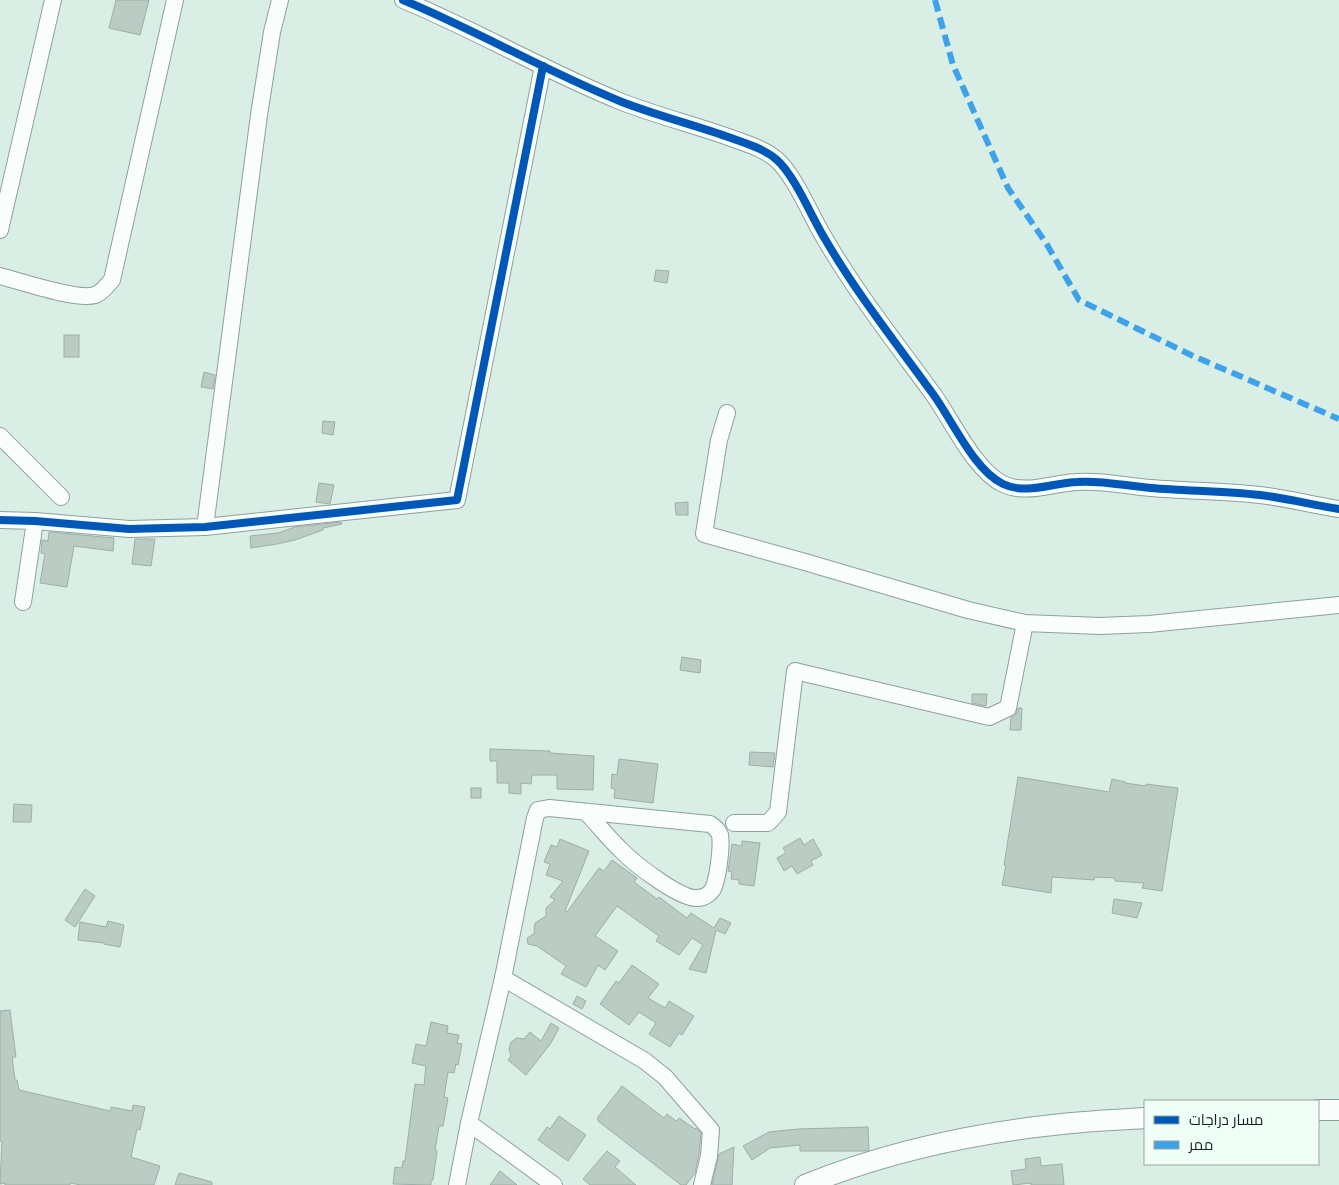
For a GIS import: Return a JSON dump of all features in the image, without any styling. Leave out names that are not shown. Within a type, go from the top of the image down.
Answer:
[{"type":"main road","points":[[1319,1110],[1339,1110]]},
{"type":"main road","points":[[805,1185],[863,1164],[937,1144],[1061,1124],[1144,1118]]},
{"type":"street","points":[[0,230],[53,0]]},
{"type":"street","points":[[0,276],[68,294],[94,296],[112,280],[175,0]]},
{"type":"street","points":[[205,527],[259,115],[272,32],[280,0]]},
{"type":"street","points":[[404,0],[588,88],[626,104],[747,144],[762,150],[777,160],[790,176],[849,279],[904,357],[935,396],[974,455],[991,476],[1005,485],[1026,489],[1076,482],[1090,482],[1261,495],[1339,510]]},
{"type":"street","points":[[0,520],[129,529],[205,527],[458,500],[543,66]]},
{"type":"street","points":[[727,413],[719,440],[704,534],[968,610],[1025,623],[1100,626],[1149,624],[1339,605]]},
{"type":"street","points":[[0,436],[60,497]]},
{"type":"street","points":[[23,602],[34,521]]},
{"type":"street","points":[[734,823],[768,823],[778,812],[795,672],[989,717],[1008,708],[1025,623]]},
{"type":"street","points":[[457,1185],[469,1122],[503,978],[538,810],[545,808],[704,823],[716,828],[720,834],[720,843],[713,889],[702,898],[695,899],[670,889],[624,853],[586,812]]},
{"type":"street","points":[[503,978],[623,1047],[665,1077],[711,1130],[702,1185]]},
{"type":"street","points":[[469,1122],[554,1185]]},
{"type":"building","points":[[116,0],[149,0],[140,35],[109,28]]},
{"type":"building","points":[[656,270],[669,271],[667,283],[654,281]]},
{"type":"building","points":[[64,335],[79,335],[79,357],[64,357]]},
{"type":"building","points":[[204,372],[215,375],[213,389],[201,387]]},
{"type":"building","points":[[323,421],[335,422],[333,435],[322,433]]},
{"type":"building","points":[[319,483],[334,485],[330,504],[316,502]]},
{"type":"building","points":[[688,502],[688,515],[676,515],[675,503]]},
{"type":"building","points":[[341,522],[342,524],[323,528],[323,530],[295,540],[251,548],[250,536],[278,533],[295,527]]},
{"type":"building","points":[[49,532],[114,538],[113,551],[74,546],[67,587],[40,583],[45,554],[41,553],[42,540],[48,541]]},
{"type":"building","points":[[135,539],[155,539],[151,566],[132,564]]},
{"type":"building","points":[[682,657],[701,660],[700,673],[680,670]]},
{"type":"building","points":[[972,694],[987,694],[986,706],[972,703]]},
{"type":"building","points":[[1018,708],[1022,708],[1021,730],[1010,730],[1011,718],[1016,714]]},
{"type":"building","points":[[490,749],[550,751],[550,753],[594,756],[593,790],[557,789],[557,775],[532,775],[531,784],[521,783],[521,794],[509,793],[509,783],[497,783],[497,761],[490,761]]},
{"type":"building","points":[[750,752],[775,753],[773,767],[749,765]]},
{"type":"building","points":[[619,759],[658,764],[653,803],[614,798],[615,789],[611,788],[612,774],[617,775]]},
{"type":"building","points":[[1018,777],[1109,792],[1112,779],[1146,786],[1146,784],[1178,788],[1162,891],[1142,888],[1144,883],[1115,881],[1115,878],[1095,877],[1094,880],[1052,877],[1051,893],[1002,885]]},
{"type":"building","points":[[471,788],[481,788],[481,798],[471,798]]},
{"type":"building","points":[[14,804],[32,805],[31,822],[13,822]]},
{"type":"building","points":[[800,838],[804,845],[813,839],[822,855],[811,861],[813,865],[797,874],[792,866],[784,871],[777,858],[786,853],[783,848]]},
{"type":"building","points":[[560,839],[589,851],[565,911],[567,912],[599,868],[604,871],[612,860],[637,878],[634,882],[657,899],[659,897],[687,918],[691,913],[714,928],[720,918],[731,923],[725,934],[716,930],[706,973],[689,969],[703,945],[692,938],[679,955],[656,941],[659,936],[617,906],[595,936],[618,951],[605,970],[598,965],[586,987],[561,974],[566,966],[537,946],[528,944],[527,938],[534,934],[535,923],[546,916],[546,908],[555,900],[550,897],[563,881],[546,875],[550,864],[544,862],[551,845],[557,847]]},
{"type":"building","points":[[742,841],[760,843],[754,886],[739,884],[739,880],[731,879],[732,872],[728,871],[732,844],[742,846]]},
{"type":"building","points":[[85,889],[95,896],[75,927],[65,920]]},
{"type":"building","points":[[1114,899],[1142,903],[1137,918],[1112,913]]},
{"type":"building","points":[[108,921],[124,925],[120,947],[78,940],[80,922],[106,927]]},
{"type":"building","points":[[632,965],[659,984],[648,998],[665,1008],[669,1001],[694,1016],[682,1035],[679,1033],[670,1047],[649,1034],[656,1023],[639,1012],[629,1025],[600,1004],[616,981],[619,983]]},
{"type":"building","points":[[577,996],[586,1001],[582,1009],[573,1004]]},
{"type":"building","points":[[10,1010],[16,1057],[12,1057],[15,1080],[17,1080],[19,1090],[110,1111],[111,1107],[132,1111],[133,1105],[145,1107],[140,1130],[137,1129],[131,1157],[160,1166],[154,1185],[0,1184],[2,1141],[0,1141],[0,1011]]},
{"type":"building","points":[[431,1022],[448,1026],[447,1033],[459,1035],[457,1043],[462,1044],[458,1065],[456,1064],[454,1073],[448,1072],[444,1097],[448,1098],[443,1126],[439,1126],[433,1180],[431,1180],[431,1185],[393,1184],[395,1167],[402,1168],[403,1161],[405,1161],[415,1084],[424,1085],[426,1066],[412,1063],[416,1044],[426,1046]]},
{"type":"building","points":[[551,1023],[559,1028],[551,1043],[526,1075],[508,1060],[511,1056],[509,1049],[511,1042],[517,1038],[524,1039],[530,1032],[541,1041]]},
{"type":"building","points":[[622,1086],[664,1118],[667,1114],[676,1121],[679,1118],[701,1133],[695,1173],[686,1185],[681,1185],[598,1121],[598,1117]]},
{"type":"building","points":[[559,1116],[586,1135],[568,1161],[538,1140],[547,1127],[550,1129]]},
{"type":"building","points":[[868,1127],[869,1150],[866,1151],[800,1151],[800,1145],[770,1148],[752,1160],[743,1146],[769,1132],[798,1129]]},
{"type":"building","points":[[734,1147],[732,1185],[712,1185],[719,1154]]},
{"type":"building","points":[[607,1151],[620,1161],[615,1167],[636,1185],[590,1185],[583,1179]]},
{"type":"building","points":[[1040,1157],[1041,1166],[1062,1164],[1064,1185],[1031,1185],[1031,1183],[1013,1185],[1011,1171],[1026,1169],[1025,1159]]},
{"type":"building","points":[[500,1171],[517,1185],[490,1185]]},
{"type":"building","points":[[179,1173],[212,1182],[212,1185],[175,1185]]},
{"type":"marked path","points":[[935,0],[953,65],[1008,188],[1046,243],[1079,300],[1191,355],[1339,419]]},
{"type":"cycle path","points":[[403,0],[622,102],[717,133],[761,150],[777,160],[790,176],[850,279],[933,394],[973,456],[982,468],[1003,484],[1012,487],[1030,488],[1077,482],[1104,482],[1151,488],[1260,495],[1339,509]]},
{"type":"cycle path","points":[[0,520],[129,529],[205,527],[457,500],[543,66]]}]
